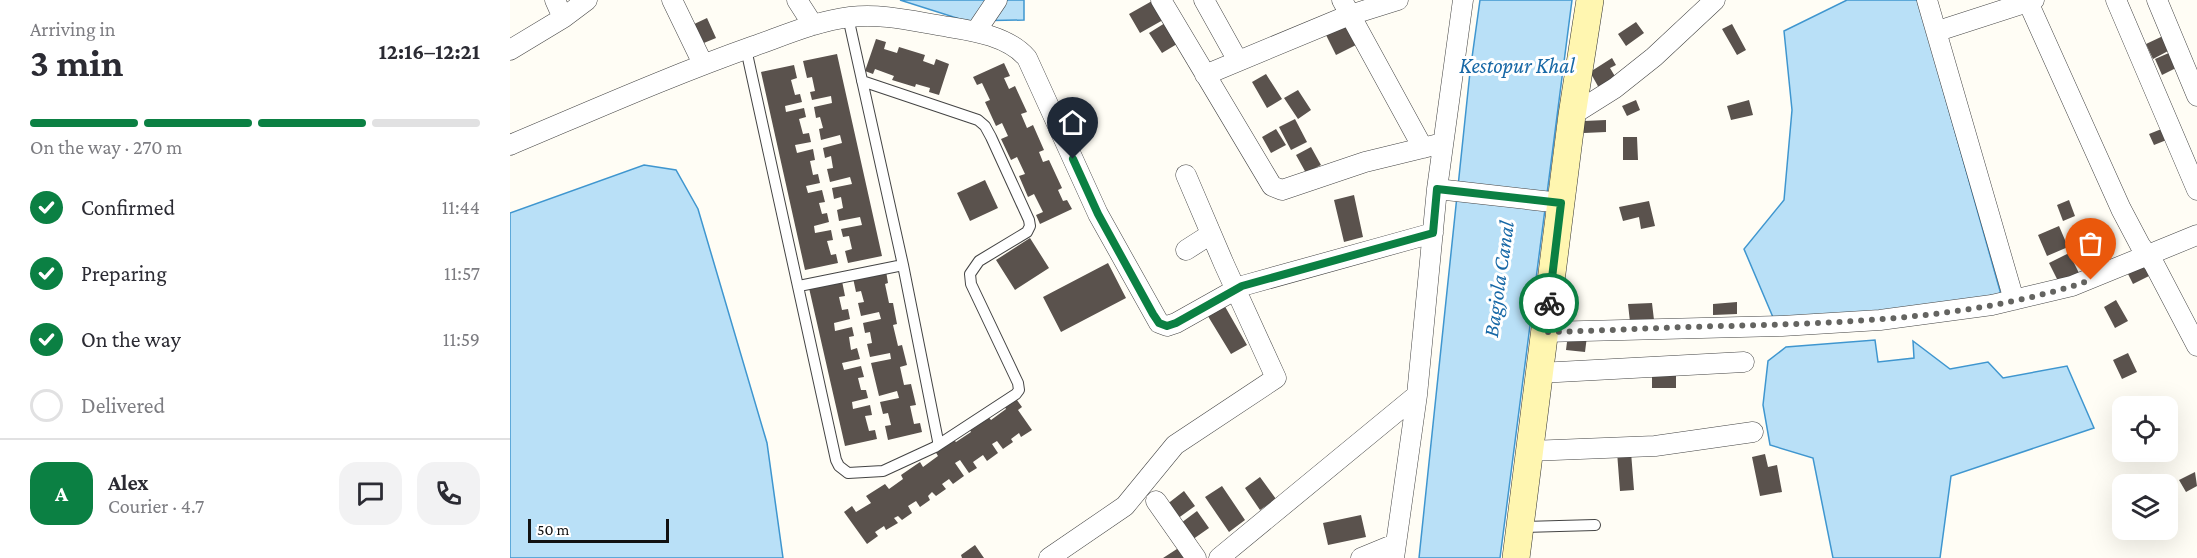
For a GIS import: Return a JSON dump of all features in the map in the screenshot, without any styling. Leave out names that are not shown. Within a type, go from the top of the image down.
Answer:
[{"type":"street","points":[[510,50],[559,9],[587,0]]},
{"type":"street","points":[[672,0],[703,64]]},
{"type":"street","points":[[797,0],[813,25]]},
{"type":"street","points":[[976,32],[997,0]]},
{"type":"street","points":[[1161,0],[1272,186],[1279,190],[1365,162],[1443,143]]},
{"type":"street","points":[[1204,0],[1238,61]]},
{"type":"street","points":[[1205,75],[1346,8],[1398,0]]},
{"type":"street","points":[[1361,558],[1394,551],[1417,395],[1437,189],[1463,0]]},
{"type":"street","points":[[1516,558],[1572,115],[1590,0]]},
{"type":"street","points":[[1572,115],[1615,88],[1646,64],[1715,0]]},
{"type":"street","points":[[1928,0],[2014,300]]},
{"type":"street","points":[[2116,0],[2197,190]]},
{"type":"street","points":[[2157,0],[2197,96]]},
{"type":"street","points":[[1938,31],[2031,1],[2121,209],[2140,245],[2154,264],[2197,346]]},
{"type":"street","points":[[1346,8],[1423,148]]},
{"type":"street","points":[[510,145],[703,64],[813,25],[848,17],[894,18],[976,32],[1010,44],[1022,51],[1028,58],[1098,214],[1159,323],[1167,326],[1176,323],[1236,289],[1433,233]]},
{"type":"street","points":[[1049,558],[1125,506],[1175,445],[1276,378],[1186,175]]},
{"type":"street","points":[[1437,189],[1561,203]]},
{"type":"street","points":[[1186,250],[1211,234]]},
{"type":"street","points":[[1545,332],[1782,326],[1880,320],[1992,305],[2072,286],[2197,235]]},
{"type":"street","points":[[1539,373],[1744,362]]},
{"type":"street","points":[[1219,558],[1417,395]]},
{"type":"street","points":[[1529,451],[1655,446],[1753,432]]},
{"type":"street","points":[[1156,501],[1196,558]]},
{"type":"lane","points":[[848,17],[903,265],[938,445]]},
{"type":"lane","points":[[747,49],[828,425],[838,466],[848,473],[878,472],[938,445],[1019,390],[1018,383],[971,284],[970,274],[979,261],[1027,232],[1030,226],[985,126],[978,120],[862,81]]},
{"type":"lane","points":[[799,286],[903,265]]},
{"type":"lane","points":[[1520,527],[1595,525]]},
{"type":"water","points":[[900,0],[1024,0],[1024,20],[966,21]]},
{"type":"water","name":"Kestopur Khal","points":[[1480,0],[1572,0],[1500,558],[1419,558],[1470,72]]},
{"type":"water","points":[[1847,0],[1918,0],[2002,298],[1775,322],[1744,249],[1784,200],[1792,110],[1784,31]]},
{"type":"water","points":[[644,165],[676,170],[698,209],[767,443],[783,558],[510,558],[510,213]]},
{"type":"water","points":[[1875,340],[1878,362],[1914,358],[1913,341],[1950,369],[1988,362],[2003,378],[2067,366],[2094,428],[1951,476],[1940,558],[1833,558],[1813,458],[1770,445],[1763,405],[1768,361],[1786,347]]},
{"type":"building","points":[[1152,1],[1163,20],[1140,33],[1129,14]]},
{"type":"building","points":[[707,18],[716,38],[699,45],[690,26]]},
{"type":"building","points":[[1346,18],[1358,44],[1336,55],[1323,29]]},
{"type":"building","points":[[1636,22],[1644,33],[1626,46],[1618,34]]},
{"type":"building","points":[[1165,23],[1177,44],[1162,53],[1149,33]]},
{"type":"building","points":[[1732,24],[1746,50],[1737,55],[1722,29]]},
{"type":"building","points":[[2163,36],[2170,50],[2153,59],[2146,44]]},
{"type":"building","points":[[876,39],[886,42],[884,49],[897,53],[899,47],[925,55],[923,61],[934,65],[936,59],[949,64],[939,95],[929,92],[930,88],[916,84],[915,87],[892,80],[894,76],[875,69],[873,74],[865,71]]},
{"type":"building","points":[[2171,52],[2178,67],[2162,75],[2155,59]]},
{"type":"building","points":[[837,54],[882,256],[848,263],[845,251],[852,249],[849,236],[843,237],[841,229],[862,225],[860,217],[839,221],[837,210],[843,208],[841,197],[834,199],[832,188],[852,184],[850,177],[830,182],[827,169],[833,168],[831,156],[825,158],[823,148],[842,143],[840,135],[821,140],[819,129],[823,128],[820,117],[816,118],[814,107],[832,103],[831,96],[812,100],[810,92],[815,91],[812,77],[807,78],[803,61]]},
{"type":"building","points":[[1612,58],[1616,65],[1610,68],[1616,78],[1599,88],[1590,72]]},
{"type":"building","points":[[1004,63],[1010,76],[1004,78],[1009,89],[1015,86],[1027,112],[1021,114],[1027,128],[1033,125],[1044,150],[1039,152],[1043,162],[1049,160],[1062,188],[1058,190],[1063,201],[1067,200],[1072,209],[1040,224],[1036,215],[1043,212],[1034,194],[1028,197],[1019,176],[1025,174],[1017,157],[1011,160],[1001,139],[1008,136],[1002,123],[996,126],[985,102],[990,100],[982,83],[977,85],[973,77]]},
{"type":"building","points":[[794,65],[797,78],[791,80],[795,95],[800,94],[802,102],[785,106],[786,112],[804,108],[806,117],[799,119],[803,134],[809,133],[811,142],[795,145],[797,153],[813,149],[815,160],[810,161],[813,175],[818,174],[820,183],[806,186],[808,193],[822,190],[825,202],[819,203],[822,214],[827,213],[829,222],[814,226],[815,233],[831,230],[833,240],[827,241],[831,255],[836,254],[838,263],[805,270],[761,72]]},
{"type":"building","points":[[1266,74],[1282,99],[1267,108],[1252,82]]},
{"type":"building","points":[[1298,90],[1311,110],[1298,119],[1284,98]]},
{"type":"building","points":[[1636,100],[1640,110],[1627,116],[1622,106]]},
{"type":"building","points":[[1749,100],[1753,115],[1731,120],[1727,106]]},
{"type":"building","points":[[1295,119],[1307,142],[1291,150],[1279,127]]},
{"type":"building","points":[[1606,120],[1606,132],[1584,133],[1584,121]]},
{"type":"building","points":[[2164,128],[2169,139],[2154,145],[2149,134]]},
{"type":"building","points":[[1276,129],[1286,145],[1271,153],[1262,137]]},
{"type":"building","points":[[1623,137],[1637,137],[1638,160],[1623,160]]},
{"type":"building","points":[[1311,147],[1321,165],[1306,173],[1296,155]]},
{"type":"building","points":[[985,180],[998,208],[970,221],[957,193]]},
{"type":"building","points":[[1354,195],[1363,237],[1344,242],[1334,200]]},
{"type":"building","points":[[2069,200],[2075,216],[2063,221],[2057,205]]},
{"type":"building","points":[[1649,201],[1655,226],[1641,229],[1639,217],[1623,221],[1619,207]]},
{"type":"building","points":[[2059,226],[2068,247],[2047,256],[2038,235]]},
{"type":"building","points":[[1030,238],[1049,268],[1015,290],[996,260]]},
{"type":"building","points":[[2088,242],[2099,264],[2091,268],[2079,247]]},
{"type":"building","points":[[2069,253],[2079,273],[2059,283],[2049,263]]},
{"type":"building","points":[[2142,259],[2151,275],[2133,284],[2125,268]]},
{"type":"building","points":[[1108,263],[1126,298],[1061,332],[1043,297]]},
{"type":"building","points":[[886,271],[888,283],[885,284],[889,303],[893,303],[897,324],[893,325],[898,346],[902,345],[907,365],[900,367],[904,385],[911,384],[916,405],[910,406],[914,424],[920,423],[922,432],[888,440],[885,426],[891,425],[888,413],[883,414],[880,402],[899,398],[897,391],[879,396],[871,363],[891,359],[890,353],[870,357],[867,344],[872,343],[870,332],[865,333],[863,323],[881,319],[879,312],[861,316],[858,303],[864,302],[861,291],[856,292],[853,278]]},
{"type":"building","points":[[842,281],[845,296],[839,297],[842,310],[848,309],[850,319],[834,323],[835,331],[852,327],[854,336],[849,337],[851,350],[857,348],[860,359],[842,363],[844,370],[861,366],[864,377],[858,378],[861,390],[866,390],[868,398],[852,402],[853,409],[870,405],[872,415],[865,416],[869,431],[875,430],[877,439],[845,446],[809,288]]},
{"type":"building","points":[[2116,300],[2128,321],[2115,328],[2104,307]]},
{"type":"building","points":[[1737,302],[1737,314],[1713,315],[1713,304]]},
{"type":"building","points":[[1223,303],[1247,345],[1231,354],[1206,313]]},
{"type":"building","points":[[1652,303],[1654,320],[1630,322],[1628,304]]},
{"type":"building","points":[[1568,334],[1587,336],[1585,352],[1566,350]]},
{"type":"building","points":[[2128,353],[2137,372],[2122,379],[2113,360]]},
{"type":"building","points":[[1652,367],[1676,367],[1676,388],[1652,388]]},
{"type":"building","points":[[1014,396],[1022,407],[1018,410],[1032,430],[1021,437],[1019,433],[1011,439],[1013,442],[1003,449],[997,441],[992,444],[998,453],[987,461],[983,455],[973,462],[977,468],[969,473],[960,460],[955,463],[964,476],[953,484],[949,479],[942,484],[946,489],[936,496],[932,492],[928,496],[930,500],[920,507],[916,501],[908,506],[912,513],[902,520],[898,516],[894,518],[898,523],[886,530],[884,526],[875,532],[878,536],[867,544],[844,512],[852,506],[856,512],[871,503],[866,496],[885,484],[889,489],[903,479],[901,475],[920,462],[923,467],[938,456],[935,451],[953,439],[956,442],[971,432],[969,428],[987,415],[991,420],[1006,409],[1003,404]]},
{"type":"building","points":[[1617,452],[1631,452],[1634,490],[1620,491]]},
{"type":"building","points":[[1765,454],[1768,467],[1777,465],[1782,492],[1760,496],[1752,457]]},
{"type":"building","points":[[2195,472],[2197,486],[2186,492],[2179,480]]},
{"type":"building","points":[[1260,477],[1276,499],[1260,510],[1245,488]]},
{"type":"building","points":[[1222,486],[1245,520],[1229,532],[1205,497]]},
{"type":"building","points":[[1184,491],[1195,506],[1177,519],[1166,505]]},
{"type":"building","points":[[1197,511],[1209,528],[1189,542],[1177,526]]},
{"type":"building","points":[[1361,515],[1366,537],[1328,545],[1323,523]]},
{"type":"building","points":[[975,545],[984,558],[962,558],[961,555]]},
{"type":"building","points":[[1180,547],[1188,558],[1163,558]]},
{"type":"way so far","points":[[1549,303],[1545,332],[1782,326],[1880,320],[1992,305],[2091,280]]},
{"type":"route","points":[[1073,159],[1098,214],[1144,297],[1159,323],[1167,326],[1242,286],[1433,233],[1437,189],[1561,203],[1549,303]]},
{"type":"water label","name":"Bagjola Canal","points":[[1498,279]]}]
